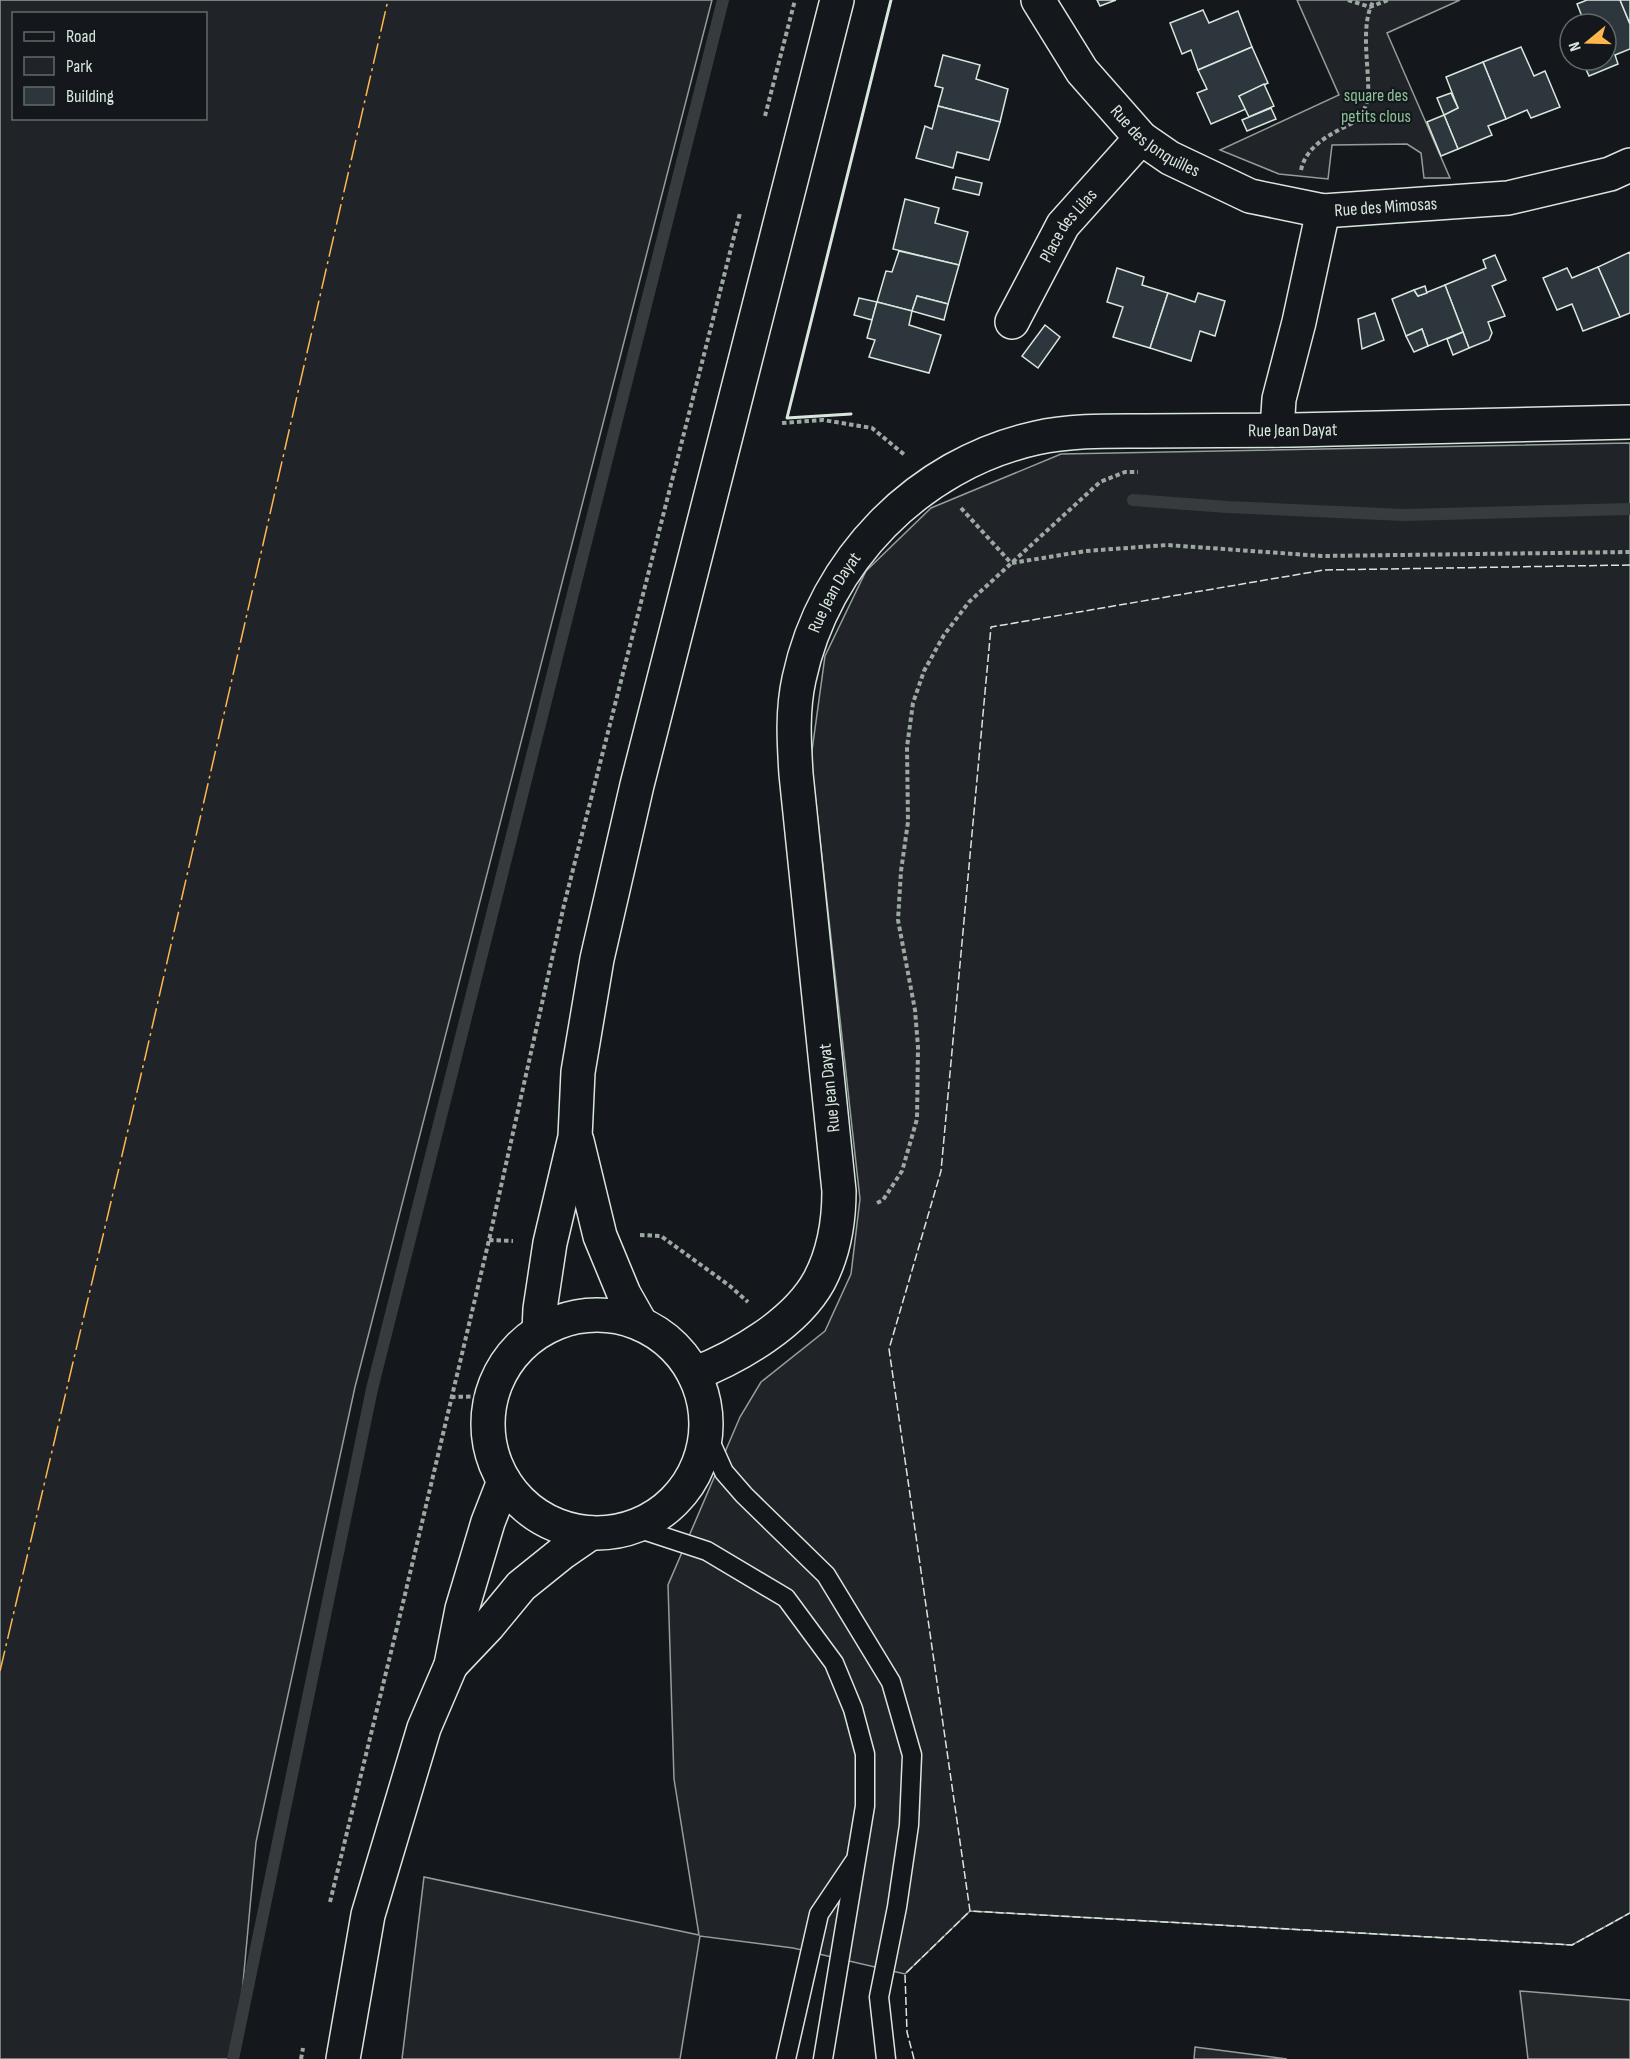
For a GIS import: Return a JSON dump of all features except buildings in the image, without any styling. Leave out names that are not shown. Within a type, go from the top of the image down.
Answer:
[{"type":"main road","points":[[539,1331],[550,1243],[575,1137],[578,1072],[597,959],[637,785],[837,0]]},
{"type":"main road","name":"Rue des Jonquilles","points":[[1038,0],[1082,71],[1141,138],[1170,158],[1250,196],[1308,208]]},
{"type":"main road","name":"Place des Lilas","points":[[1012,322],[1063,225],[1141,138]]},
{"type":"main road","name":"Rue des Mimosas","points":[[1277,430],[1279,399],[1299,322],[1308,208],[1508,198],[1610,174],[1630,165]]},
{"type":"main road","name":"Rue Jean Dayat","points":[[694,1374],[742,1351],[783,1322],[803,1303],[819,1281],[832,1249],[838,1220],[839,1191],[793,728],[799,681],[810,638],[840,576],[879,526],[936,480],[980,456],[1038,437],[1076,433],[1630,422]]},
{"type":"main road","points":[[575,1137],[600,1236],[624,1294],[641,1324]]},
{"type":"main road","points":[[583,1315],[612,1315],[641,1324],[670,1342],[684,1357],[694,1374],[705,1408],[706,1432],[701,1459],[680,1495],[659,1514],[634,1527],[606,1533],[591,1533],[562,1527],[535,1514],[523,1504],[504,1480],[493,1458],[488,1433],[489,1408],[497,1380],[505,1366],[526,1341],[554,1323],[583,1315]]},
{"type":"main road","points":[[343,2059],[368,1915],[424,1728],[451,1665],[462,1609],[488,1522],[504,1480]]},
{"type":"main road","points":[[451,1665],[488,1626],[521,1586],[591,1533]]},
{"type":"lane","points":[[706,1432],[724,1472],[744,1495],[826,1575],[891,1682],[912,1755],[909,1825],[897,1907],[879,1997],[886,2059]]},
{"type":"lane","points":[[634,1527],[707,1551],[786,1598],[834,1663],[853,1708],[865,1754],[865,1806],[824,2059]]},
{"type":"lane","points":[[786,2059],[819,1914],[857,1858]]},
{"type":"path","points":[[1348,0],[1370,7],[1388,0]]},
{"type":"path","points":[[1308,208],[1303,162],[1320,140],[1360,119],[1368,99],[1365,46],[1370,7],[1374,0]]},
{"type":"path","points":[[838,1220],[859,1213],[883,1200],[902,1171],[917,1119],[916,1020],[898,920],[901,871],[908,822],[907,747],[913,703],[924,671],[944,636],[969,602],[1100,482],[1125,472],[1149,472]]},
{"type":"path","points":[[1011,563],[1086,551],[1167,545],[1333,556],[1630,552]]},
{"type":"path","points":[[328,1910],[489,1240]]},
{"type":"path","points":[[451,1398],[492,1396]]},
{"type":"path","points":[[302,2059],[303,2048]]},
{"type":"green space","points":[[0,0],[712,0],[355,1387],[256,1842],[236,2059],[0,2059]]},
{"type":"green space","name":"square des petits clous","points":[[1297,0],[1460,0],[1387,33],[1450,178],[1424,178],[1421,153],[1407,144],[1332,145],[1328,179],[1279,174],[1220,150],[1339,95]]},
{"type":"green space","points":[[1630,443],[1630,1913],[1572,1945],[970,1911],[905,1974],[793,1948],[700,1936],[680,2059],[402,2059],[424,1877],[699,1935],[674,1779],[668,1585],[740,1417],[761,1382],[825,1331],[851,1274],[860,1199],[811,758],[825,656],[866,571],[931,508],[1061,454]]},
{"type":"shaded area","points":[[1520,1991],[1630,2000],[1630,2059],[1528,2059]]},
{"type":"shaded area","points":[[1195,2047],[1287,2059],[1194,2059]]},
{"type":"waterway","points":[[233,2059],[372,1389],[723,0]]},
{"type":"waterway","points":[[1133,500],[1404,515],[1630,509]]},
{"type":"fence","points":[[1630,565],[1324,570],[991,627],[941,1171],[889,1349],[970,1911],[1572,1945],[1630,1913]]},
{"type":"fence","points":[[914,2059],[907,2032],[905,1974],[970,1911]]},
{"type":"wall","points":[[851,414],[787,418],[891,0]]},
{"type":"power","points":[[0,1671],[145,1058],[388,0]]}]
